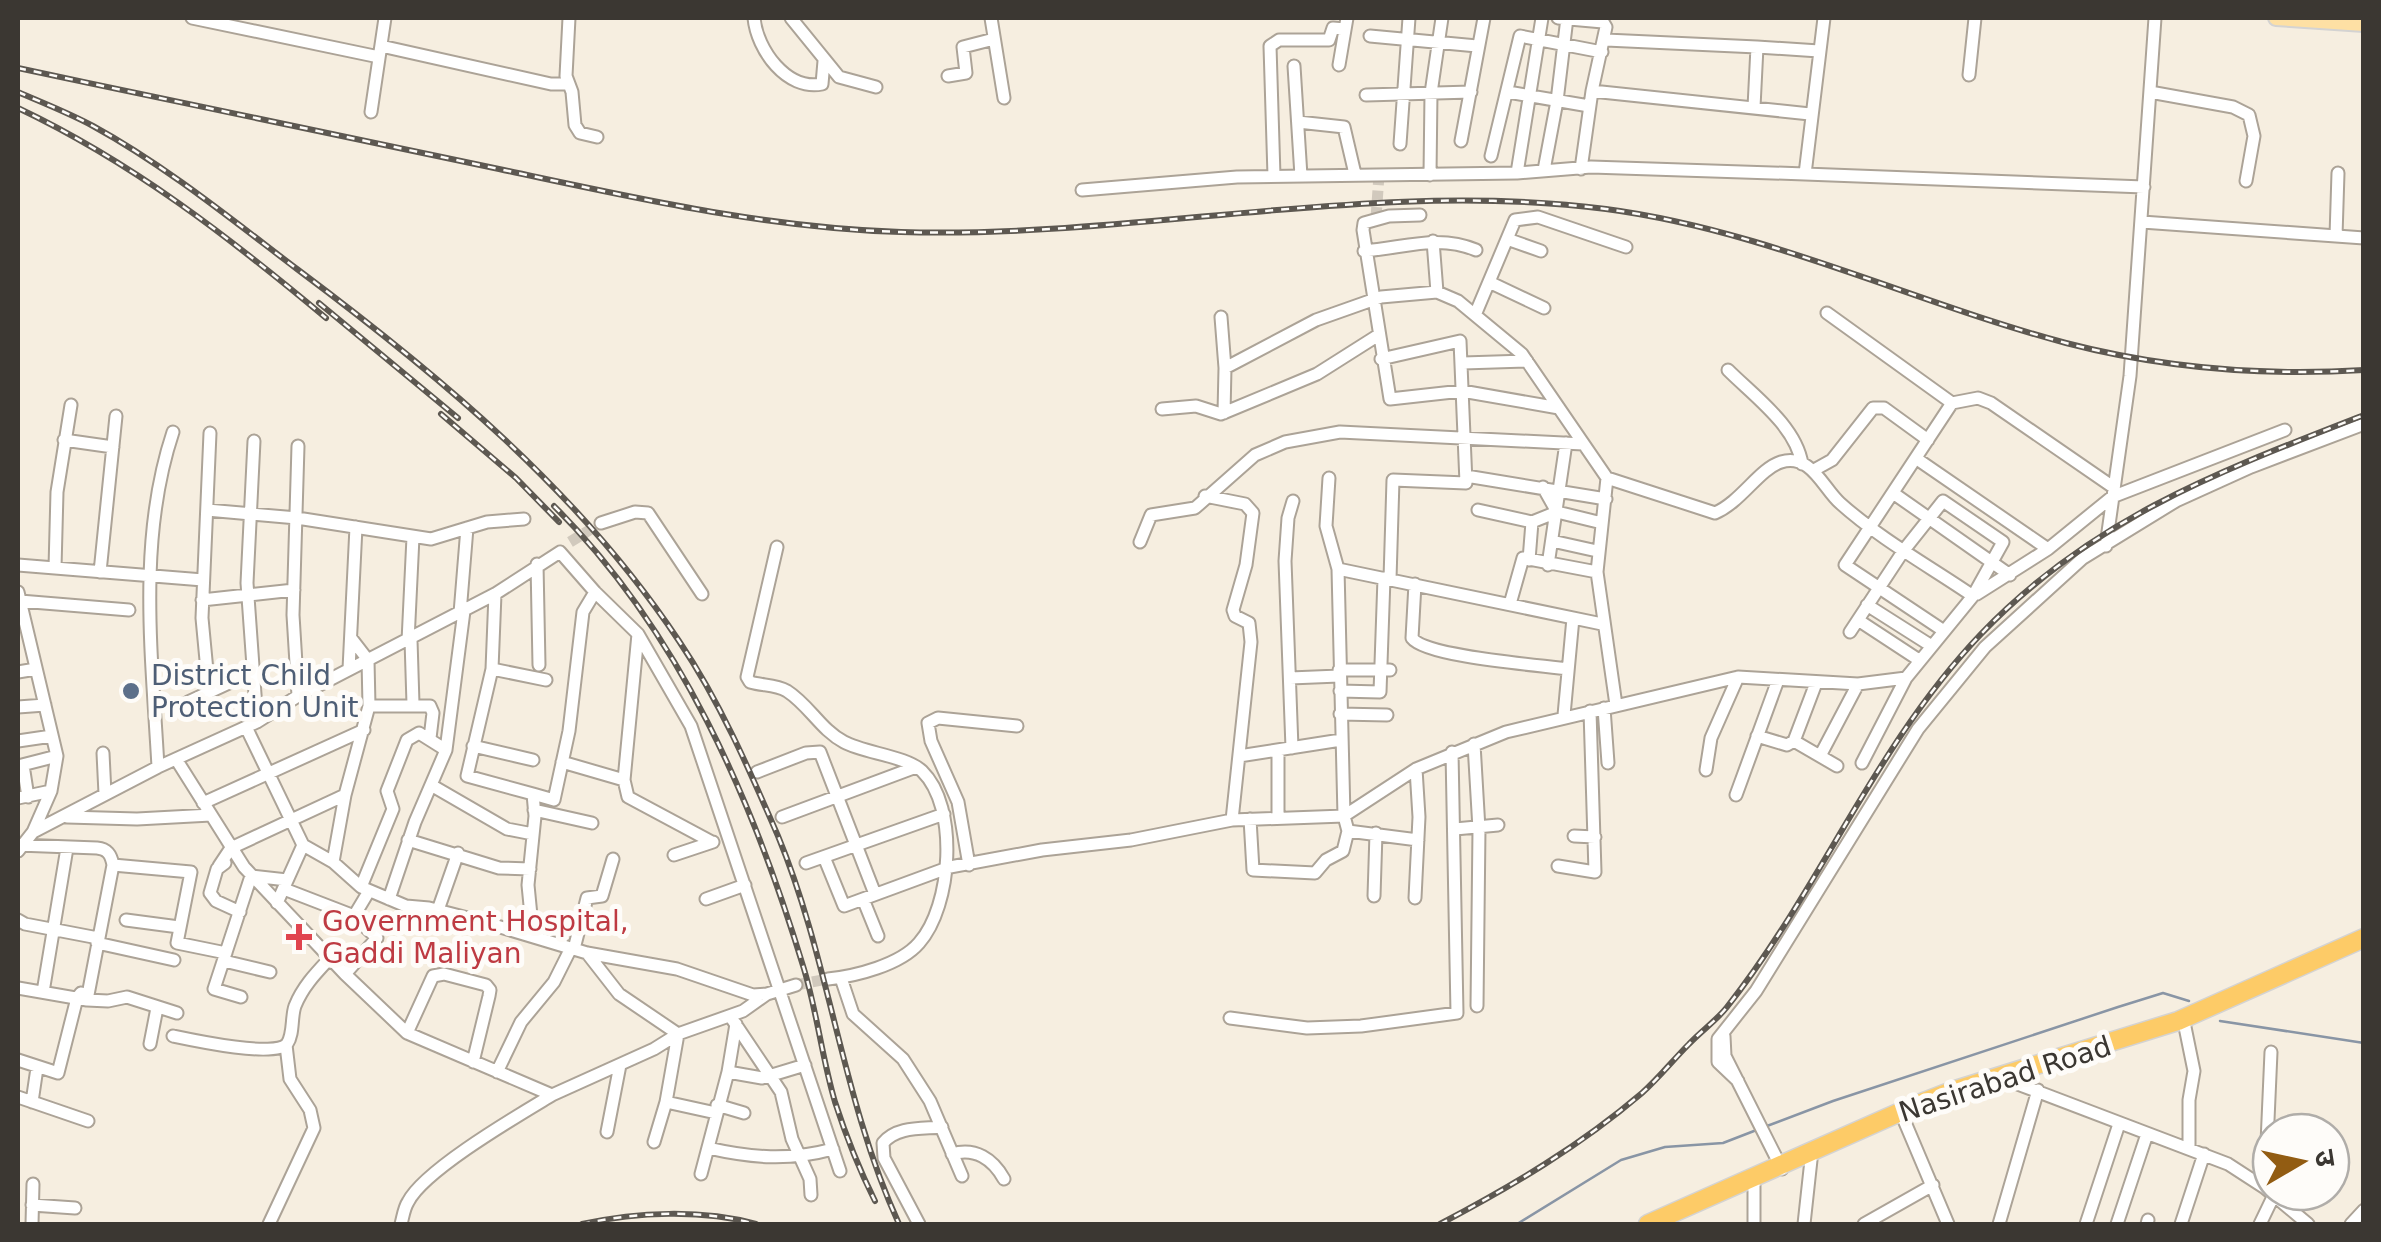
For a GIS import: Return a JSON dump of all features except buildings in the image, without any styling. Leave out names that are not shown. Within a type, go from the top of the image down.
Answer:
[{"type":"highway","name":"Nasirabad Road","points":[[1668,1224],[1754,1186],[1782,1168],[2010,1079],[2178,1022],[2364,938]]},
{"type":"highway","name":"Nasirabad Road","points":[[1648,1224],[1934,1098],[2185,1027],[2364,947]]},
{"type":"main road","points":[[2276,18],[2364,24]]},
{"type":"street","points":[[192,18],[557,86],[569,84]]},
{"type":"street","points":[[371,112],[386,18]]},
{"type":"street","points":[[569,18],[565,62],[577,130],[597,137]]},
{"type":"street","points":[[754,18],[758,36],[788,79],[822,84],[824,61]]},
{"type":"street","points":[[791,18],[838,76],[876,88]]},
{"type":"street","points":[[991,18],[1004,98]]},
{"type":"street","points":[[1400,144],[1409,18]]},
{"type":"street","points":[[1430,174],[1431,93],[1442,18]]},
{"type":"street","points":[[1461,141],[1484,18]]},
{"type":"street","points":[[1517,173],[1542,18]]},
{"type":"street","points":[[1544,170],[1566,46],[1562,18],[1603,22],[1606,26],[1589,106],[1590,168]]},
{"type":"street","points":[[1806,174],[1824,18]]},
{"type":"street","points":[[1969,75],[1975,18]]},
{"type":"street","points":[[2106,546],[2130,376],[2155,18]]},
{"type":"street","points":[[1339,64],[1346,23]]},
{"type":"street","points":[[1274,176],[1270,46],[1279,40],[1329,40],[1333,28],[1346,23]]},
{"type":"street","points":[[1370,36],[1477,46]]},
{"type":"street","points":[[1491,156],[1520,36],[1566,46],[1819,51]]},
{"type":"street","points":[[948,76],[966,73],[962,47],[994,39]]},
{"type":"street","points":[[1754,106],[1756,47]]},
{"type":"street","points":[[1294,66],[1301,176]]},
{"type":"street","points":[[1366,95],[1470,92]]},
{"type":"street","points":[[1508,92],[1589,106]]},
{"type":"street","points":[[1592,92],[1810,114]]},
{"type":"street","points":[[2150,92],[2233,107],[2249,115],[2254,136],[2246,181]]},
{"type":"street","points":[[1298,122],[1344,128],[1360,174]]},
{"type":"street","points":[[1082,190],[1274,176],[1517,173],[1590,168],[2144,187]]},
{"type":"street","points":[[2336,236],[2338,173]]},
{"type":"street","points":[[1420,215],[1389,216],[1364,223],[1364,251],[1390,400],[1462,392],[1559,408]]},
{"type":"street","points":[[1475,315],[1515,220],[1538,216],[1626,247]]},
{"type":"street","points":[[2142,222],[2364,238]]},
{"type":"street","points":[[1507,238],[1541,252]]},
{"type":"street","points":[[1364,251],[1433,240],[1458,242],[1476,250]]},
{"type":"street","points":[[1433,240],[1437,292]]},
{"type":"street","points":[[1489,282],[1544,308]]},
{"type":"street","points":[[1225,368],[1316,320],[1374,300],[1437,292],[1458,301],[1527,361],[1607,478],[1596,572],[1610,706],[1608,764]]},
{"type":"street","points":[[1827,313],[1952,403]]},
{"type":"street","points":[[1221,317],[1224,413]]},
{"type":"street","points":[[1162,409],[1196,406],[1224,413],[1316,374],[1378,336]]},
{"type":"street","points":[[1340,692],[1380,692],[1386,670],[1392,480],[1466,483],[1460,341],[1382,359]]},
{"type":"street","points":[[1463,363],[1527,361]]},
{"type":"street","points":[[1728,370],[1788,432],[1808,467],[1835,498],[1868,526],[1973,596]]},
{"type":"street","points":[[1944,631],[1844,564],[1952,403],[1978,398],[1992,403],[2112,492]]},
{"type":"street","points":[[55,568],[57,492],[71,405]]},
{"type":"street","points":[[1607,478],[1715,513],[1730,506],[1778,463],[1790,461],[1808,467],[1832,460],[1873,408],[1884,408],[1928,440]]},
{"type":"street","points":[[100,572],[116,416]]},
{"type":"street","points":[[1782,1168],[1738,1081],[1722,1068],[1716,1055],[1718,1039],[1756,992],[1918,729],[1985,647],[2082,558],[2176,500],[2364,424]]},
{"type":"street","points":[[1973,596],[2048,550],[2112,492],[2285,430]]},
{"type":"street","points":[[158,767],[150,576],[161,467],[173,432]]},
{"type":"street","points":[[209,692],[202,600],[210,433]]},
{"type":"street","points":[[1140,542],[1151,514],[1188,511],[1255,455],[1315,434],[1584,444]]},
{"type":"street","points":[[64,440],[112,447]]},
{"type":"street","points":[[254,441],[248,595],[256,670],[252,724],[268,774],[303,845],[333,862],[365,889],[406,906],[438,910],[577,950],[677,969],[753,995],[767,994]]},
{"type":"street","points":[[1548,564],[1566,443]]},
{"type":"street","points":[[298,446],[294,590],[298,696]]},
{"type":"street","points":[[1916,459],[2048,550]]},
{"type":"street","points":[[1466,476],[1606,499]]},
{"type":"street","points":[[1250,819],[1253,870],[1315,873],[1326,860],[1343,851],[1348,831],[1340,714],[1338,568],[1326,526],[1329,478]]},
{"type":"street","points":[[1850,632],[1904,550],[1943,502],[1950,482]]},
{"type":"street","points":[[1543,487],[1558,512]]},
{"type":"street","points":[[1892,492],[2010,574]]},
{"type":"street","points":[[1204,496],[1245,504],[1252,513],[1246,565],[1233,610],[1235,616],[1249,623],[1250,630],[1232,820]]},
{"type":"street","points":[[1292,748],[1285,561],[1293,502]]},
{"type":"street","points":[[1862,763],[1906,678],[1973,596],[2003,542],[1943,502]]},
{"type":"street","points":[[207,510],[297,518],[431,539],[500,519],[524,519]]},
{"type":"street","points":[[1478,510],[1532,522],[1558,512],[1602,523]]},
{"type":"street","points":[[602,522],[634,512],[648,513],[702,594]]},
{"type":"street","points":[[1529,560],[1532,522]]},
{"type":"street","points":[[350,669],[356,527]]},
{"type":"street","points":[[389,899],[408,840],[446,750],[467,528]]},
{"type":"street","points":[[412,537],[413,704]]},
{"type":"street","points":[[1552,540],[1598,551]]},
{"type":"street","points":[[19,847],[34,832],[62,817],[252,724],[495,594],[570,542]]},
{"type":"street","points":[[776,548],[747,677],[750,682],[788,692],[846,744],[916,767],[942,808],[958,867]]},
{"type":"street","points":[[560,552],[638,634],[691,726],[840,1171]]},
{"type":"street","points":[[1510,604],[1523,558],[1596,572]]},
{"type":"street","points":[[537,564],[540,665]]},
{"type":"street","points":[[18,566],[203,580]]},
{"type":"street","points":[[1338,568],[1602,624]]},
{"type":"street","points":[[1414,584],[1412,638],[1417,645],[1464,656],[1568,668]]},
{"type":"street","points":[[202,600],[294,590]]},
{"type":"street","points":[[495,594],[492,669],[467,776],[554,800],[570,731],[583,612],[594,592]]},
{"type":"street","points":[[34,832],[50,792],[57,756],[19,596],[129,610]]},
{"type":"street","points":[[1867,605],[1930,645]]},
{"type":"street","points":[[1564,716],[1574,618]]},
{"type":"street","points":[[1858,620],[1919,660]]},
{"type":"street","points":[[638,634],[624,780],[628,796],[712,842]]},
{"type":"street","points":[[333,862],[345,795],[369,706],[368,660],[351,638]]},
{"type":"street","points":[[18,672],[36,669]]},
{"type":"street","points":[[492,669],[546,680]]},
{"type":"street","points":[[188,702],[256,670]]},
{"type":"street","points":[[1290,678],[1386,670]]},
{"type":"street","points":[[824,857],[844,906],[958,867],[1042,850],[1131,840],[1232,820],[1344,816],[1416,769],[1474,744],[1564,716],[1738,677],[1816,684],[1906,678]]},
{"type":"street","points":[[1706,770],[1711,738],[1738,677]]},
{"type":"street","points":[[1736,795],[1778,680]]},
{"type":"street","points":[[1757,736],[1787,745],[1794,741],[1816,684]]},
{"type":"street","points":[[1820,756],[1858,684]]},
{"type":"street","points":[[369,706],[413,704],[432,708],[430,738]]},
{"type":"street","points":[[18,707],[45,705]]},
{"type":"street","points":[[1558,866],[1594,872],[1590,711]]},
{"type":"street","points":[[1340,714],[1388,714]]},
{"type":"street","points":[[962,1176],[956,1153],[935,1110],[904,1059],[853,1014],[835,978],[890,962],[911,950],[929,928],[958,867],[964,822],[928,732],[931,720],[1018,726]]},
{"type":"street","points":[[824,728],[820,752],[856,846],[878,936]]},
{"type":"street","points":[[62,817],[137,819],[207,809],[268,774],[364,730]]},
{"type":"street","points":[[354,916],[393,809],[387,791],[407,740],[414,733],[430,738],[446,750]]},
{"type":"street","points":[[18,740],[52,736]]},
{"type":"street","points":[[1239,756],[1341,740]]},
{"type":"street","points":[[1794,741],[1837,766]]},
{"type":"street","points":[[1474,744],[1479,828],[1477,1006]]},
{"type":"street","points":[[473,746],[533,760]]},
{"type":"street","points":[[757,772],[806,753],[820,752]]},
{"type":"street","points":[[1278,752],[1278,818]]},
{"type":"street","points":[[1230,1018],[1307,1028],[1361,1026],[1457,1013],[1452,752]]},
{"type":"street","points":[[103,753],[106,794]]},
{"type":"street","points":[[50,792],[23,798],[20,765],[57,756]]},
{"type":"street","points":[[176,759],[248,872],[407,1033],[552,1095]]},
{"type":"street","points":[[562,762],[624,780]]},
{"type":"street","points":[[782,817],[916,767]]},
{"type":"street","points":[[1415,898],[1416,769]]},
{"type":"street","points":[[431,785],[507,829],[533,834]]},
{"type":"street","points":[[806,863],[942,808],[950,787]]},
{"type":"street","points":[[533,794],[528,886],[533,936]]},
{"type":"street","points":[[240,912],[212,896],[216,872],[232,848],[345,795]]},
{"type":"street","points":[[534,810],[592,823]]},
{"type":"street","points":[[1454,830],[1498,826]]},
{"type":"street","points":[[1348,831],[1418,840]]},
{"type":"street","points":[[1374,896],[1376,833]]},
{"type":"street","points":[[1574,836],[1595,837]]},
{"type":"street","points":[[674,855],[728,837]]},
{"type":"street","points":[[408,840],[499,868],[530,868]]},
{"type":"street","points":[[277,903],[303,845]]},
{"type":"street","points":[[18,1060],[58,1073],[90,985],[113,865],[112,857],[103,848],[19,847]]},
{"type":"street","points":[[43,992],[67,848]]},
{"type":"street","points":[[438,910],[458,853]]},
{"type":"street","points":[[497,1072],[522,1022],[577,950],[587,898],[602,896],[613,859]]},
{"type":"street","points":[[113,865],[216,872],[224,863],[286,884],[354,916],[376,938],[345,974]]},
{"type":"street","points":[[191,872],[177,943],[270,972]]},
{"type":"street","points":[[241,998],[214,989],[240,912],[248,872]]},
{"type":"street","points":[[706,899],[745,885]]},
{"type":"street","points":[[1455,898],[1478,896]]},
{"type":"street","points":[[18,920],[174,960]]},
{"type":"street","points":[[126,920],[180,927]]},
{"type":"street","points":[[577,950],[619,994],[678,1034]]},
{"type":"street","points":[[269,1224],[314,1128],[310,1110],[290,1079],[286,1045],[307,982],[331,956]]},
{"type":"street","points":[[407,1033],[433,976],[444,974],[486,985],[489,996],[473,1062]]},
{"type":"street","points":[[401,1224],[407,1203],[419,1187],[500,1126],[552,1095],[678,1034],[733,1020],[767,994],[796,985]]},
{"type":"street","points":[[18,988],[82,999],[128,997],[177,1013]]},
{"type":"street","points":[[150,1044],[157,1008]]},
{"type":"street","points":[[701,1174],[728,1072],[733,1020]]},
{"type":"street","points":[[733,1020],[781,1092],[792,1139],[810,1179],[811,1195]]},
{"type":"street","points":[[2185,1027],[2194,1072],[2188,1149]]},
{"type":"street","points":[[654,1142],[666,1102],[678,1034]]},
{"type":"street","points":[[173,1036],[278,1050],[286,1045]]},
{"type":"street","points":[[2270,1112],[2271,1052]]},
{"type":"street","points":[[728,1072],[753,1078],[805,1064]]},
{"type":"street","points":[[607,1132],[620,1065]]},
{"type":"street","points":[[32,1102],[37,1068]]},
{"type":"street","points":[[2010,1079],[2204,1154],[2251,1181]]},
{"type":"street","points":[[1999,1224],[2038,1090]]},
{"type":"street","points":[[18,1098],[88,1121]]},
{"type":"street","points":[[666,1102],[744,1112]]},
{"type":"street","points":[[1904,1120],[1948,1224]]},
{"type":"street","points":[[2086,1224],[2119,1124]]},
{"type":"street","points":[[918,1224],[884,1158],[883,1142],[890,1134],[942,1127]]},
{"type":"street","points":[[2117,1224],[2147,1134]]},
{"type":"street","points":[[708,1148],[746,1156],[802,1158],[833,1150]]},
{"type":"street","points":[[956,1153],[990,1160],[1004,1179]]},
{"type":"street","points":[[2181,1224],[2204,1154]]},
{"type":"street","points":[[1804,1224],[1810,1160]]},
{"type":"street","points":[[32,1224],[33,1184]]},
{"type":"street","points":[[1864,1224],[1933,1185]]},
{"type":"street","points":[[1754,1186],[1754,1224]]},
{"type":"street","points":[[32,1206],[75,1208]]},
{"type":"street","points":[[2350,1224],[2364,1210]]},
{"type":"waterway","points":[[1767,1126],[2163,993],[2189,1001]]},
{"type":"waterway","points":[[2220,1021],[2364,1043]]},
{"type":"waterway","points":[[1517,1224],[1621,1160],[1665,1147],[1723,1143],[1754,1131]]},
{"type":"tunnel","points":[[1376,218],[1379,175]]},
{"type":"tunnel","points":[[570,542],[601,523]]},
{"type":"tunnel","points":[[796,985],[828,979]]},
{"type":"railway","points":[[18,68],[649,200],[749,218],[850,229],[989,232],[1430,201],[1606,209],[1724,233],[2009,326],[2102,352],[2214,368],[2364,370]]},
{"type":"railway","points":[[18,92],[84,121],[146,158],[223,212],[403,351],[552,486],[640,587],[708,688],[778,836],[811,932],[863,1129],[899,1224]]},
{"type":"railway","points":[[18,108],[140,177],[326,318]]},
{"type":"railway","points":[[319,303],[458,418]]},
{"type":"railway","points":[[441,414],[516,478],[559,522]]},
{"type":"railway","points":[[1440,1224],[1570,1148],[1648,1087],[1723,1012],[1761,961],[1910,722],[1981,634],[2023,594],[2067,559],[2160,502],[2364,415]]},
{"type":"railway","points":[[554,506],[599,555],[639,608],[675,663],[736,781],[804,969],[835,1102],[875,1201]]},
{"type":"railway","points":[[582,1224],[669,1214],[713,1216],[756,1224]]},
{"type":"place","name":"District Child Protection Unit","points":[[131,691]]},
{"type":"place","name":"Government Hospital, Gaddi Maliyan","points":[[299,937]]}]
